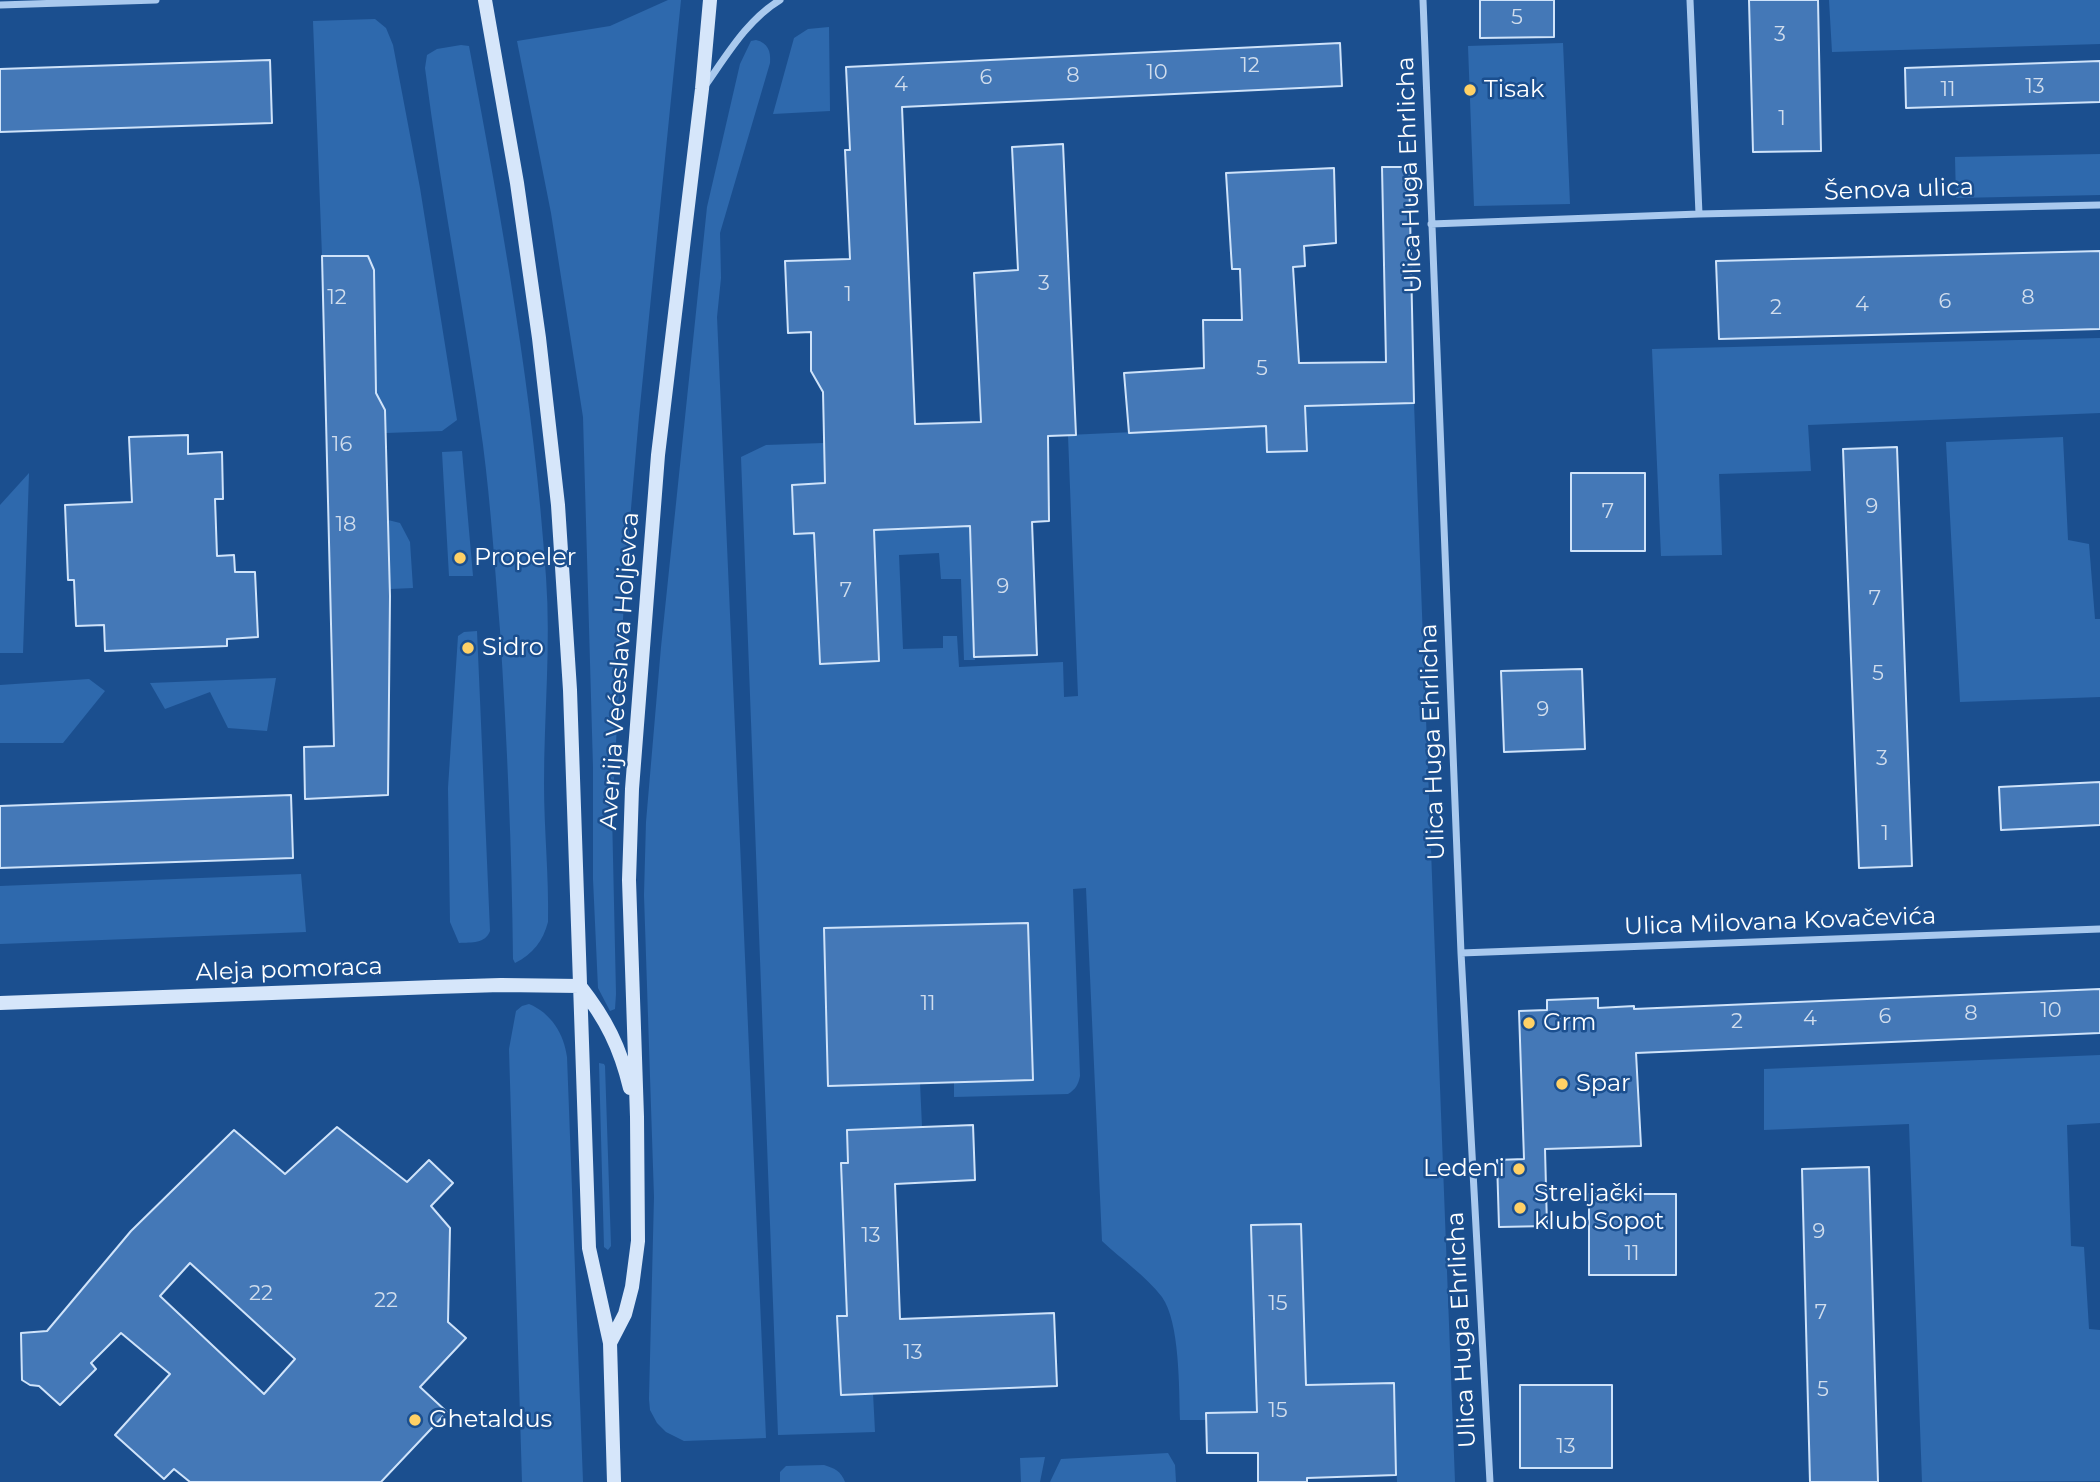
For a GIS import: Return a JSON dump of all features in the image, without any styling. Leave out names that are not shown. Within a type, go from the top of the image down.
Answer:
[{"type":"street","points":[[0,5],[156,0]]},
{"type":"street","name":"Avenija Većeslava Holjevca","points":[[485,0],[517,183],[540,338],[558,505],[570,690],[589,1248],[610,1343],[614,1482]]},
{"type":"street","name":"Avenija Većeslava Holjevca","points":[[610,1343],[625,1314],[632,1287],[638,1241],[629,880],[632,789],[658,455],[702,89],[710,0]]},
{"type":"street","points":[[702,89],[746,28],[780,0]]},
{"type":"street","name":"Ulica Huga Ehrlicha","points":[[1423,0],[1461,953],[1490,1482]]},
{"type":"street","points":[[1690,0],[1699,214]]},
{"type":"street","name":"Šenova ulica","points":[[1431,224],[1699,214],[2100,205]]},
{"type":"street","name":"Ulica Milovana Kovačevića","points":[[1461,953],[2100,929]]},
{"type":"street","name":"Aleja pomoraca","points":[[0,1003],[448,986],[580,986]]},
{"type":"street","points":[[580,986],[598,1008],[617,1044],[637,1117]]},
{"type":"shaded area","points":[[668,0],[681,0],[626,566],[612,813],[616,994],[615,1009],[610,1011],[598,988],[593,879],[593,767],[583,417],[551,213],[517,41],[610,26]]},
{"type":"shaded area","points":[[1829,0],[2100,0],[2100,44],[1832,52]]},
{"type":"shaded area","points":[[375,19],[386,28],[393,45],[420,188],[457,420],[442,431],[386,433],[385,410],[376,393],[374,270],[368,256],[322,256],[313,21]]},
{"type":"shaded area","points":[[829,27],[830,111],[773,114],[794,38],[808,29]]},
{"type":"shaded area","points":[[756,40],[768,48],[770,63],[720,233],[721,278],[717,317],[766,1438],[684,1441],[666,1432],[657,1423],[650,1410],[649,1399],[654,1197],[644,895],[646,822],[661,647],[707,207],[740,64],[751,41]]},
{"type":"shaded area","points":[[1563,43],[1570,204],[1474,206],[1468,46]]},
{"type":"shaded area","points":[[469,46],[515,310],[534,443],[546,577],[548,655],[544,784],[548,922],[536,946],[515,963],[503,671],[488,491],[425,68],[427,55],[437,49]]},
{"type":"shaded area","points":[[2100,154],[2100,195],[1956,198],[1955,157]]},
{"type":"shaded area","points":[[2100,338],[2100,413],[1808,425],[1811,471],[1719,474],[1722,555],[1661,556],[1652,349]]},
{"type":"shaded area","points":[[1414,403],[1455,1482],[1397,1482],[1393,1383],[1306,1385],[1301,1224],[1251,1226],[1257,1412],[1207,1413],[1206,1420],[1180,1420],[1177,1356],[1168,1308],[1149,1282],[1102,1241],[1086,888],[1073,889],[1080,1076],[1076,1086],[1068,1094],[954,1097],[954,1082],[1033,1080],[1028,923],[824,929],[828,1086],[920,1083],[922,1127],[847,1130],[848,1163],[842,1163],[854,1315],[837,1317],[841,1394],[873,1393],[875,1432],[778,1435],[741,457],[766,445],[824,443],[825,483],[792,485],[794,533],[814,533],[820,664],[879,661],[874,530],[970,526],[975,660],[964,660],[961,579],[941,579],[939,553],[899,555],[903,649],[943,648],[943,636],[957,636],[959,667],[1063,662],[1064,697],[1078,696],[1068,435],[1266,426],[1267,452],[1306,451],[1305,406]]},
{"type":"shaded area","points":[[2063,437],[2068,540],[2089,544],[2095,619],[2100,619],[2100,697],[1960,702],[1946,442]]},
{"type":"shaded area","points":[[462,451],[473,576],[449,576],[442,452]]},
{"type":"shaded area","points":[[29,473],[23,653],[0,653],[0,505]]},
{"type":"shaded area","points":[[388,520],[400,523],[410,542],[413,588],[390,589]]},
{"type":"shaded area","points":[[477,631],[490,931],[481,940],[459,943],[450,922],[448,788],[458,636],[464,632]]},
{"type":"shaded area","points":[[276,678],[267,731],[228,728],[210,692],[165,709],[150,683]]},
{"type":"shaded area","points":[[89,679],[105,691],[63,743],[0,743],[0,685]]},
{"type":"shaded area","points":[[301,874],[306,932],[0,944],[0,886]]},
{"type":"shaded area","points":[[529,1004],[544,1013],[555,1025],[563,1040],[567,1057],[583,1482],[522,1482],[509,1049],[516,1011]]},
{"type":"shaded area","points":[[2100,1055],[2100,1123],[2067,1125],[2071,1246],[2084,1247],[2089,1329],[2100,1330],[2100,1481],[1922,1482],[1909,1124],[1764,1130],[1764,1069]]},
{"type":"shaded area","points":[[599,1063],[605,1066],[611,1246],[608,1250],[604,1247]]},
{"type":"shaded area","points":[[1168,1453],[1175,1465],[1176,1482],[1050,1482],[1061,1459]]},
{"type":"shaded area","points":[[1045,1457],[1040,1482],[1021,1482],[1020,1458]]},
{"type":"shaded area","points":[[824,1465],[837,1470],[845,1482],[780,1482],[780,1472],[786,1466]]},
{"type":"building","points":[[1480,0],[1554,0],[1554,37],[1480,38]]},
{"type":"building","points":[[1749,0],[1818,0],[1821,151],[1753,152]]},
{"type":"building","points":[[1340,43],[1342,86],[902,107],[915,424],[981,422],[974,273],[1018,270],[1012,147],[1063,144],[1076,435],[1048,436],[1049,521],[1032,522],[1037,655],[974,657],[970,526],[874,530],[879,661],[820,664],[814,533],[794,534],[792,485],[825,483],[823,392],[811,371],[811,332],[788,333],[785,261],[850,259],[845,150],[850,150],[846,67]]},
{"type":"building","points":[[270,60],[272,123],[0,132],[0,69]]},
{"type":"building","points":[[2100,61],[2100,102],[1906,108],[1905,68]]},
{"type":"building","points":[[1382,167],[1409,167],[1414,403],[1305,406],[1307,451],[1267,452],[1266,426],[1129,433],[1124,373],[1204,368],[1203,320],[1242,320],[1240,269],[1232,269],[1226,173],[1334,168],[1336,243],[1304,246],[1305,266],[1293,267],[1299,363],[1386,362]]},
{"type":"building","points":[[2100,251],[2100,329],[1719,339],[1716,261]]},
{"type":"building","points":[[322,256],[368,256],[374,270],[376,393],[385,410],[390,596],[388,795],[305,799],[304,747],[334,746]]},
{"type":"building","points":[[188,435],[188,454],[222,452],[223,499],[215,499],[217,556],[234,555],[235,572],[255,572],[258,637],[227,639],[227,646],[105,651],[104,625],[76,626],[74,580],[68,580],[65,505],[132,502],[129,437]]},
{"type":"building","points":[[1897,447],[1912,866],[1859,868],[1843,449]]},
{"type":"building","points":[[1571,473],[1645,473],[1645,551],[1571,551]]},
{"type":"building","points":[[1582,669],[1585,749],[1504,752],[1501,671]]},
{"type":"building","points":[[2100,782],[2100,825],[2001,830],[1999,787]]},
{"type":"building","points":[[291,795],[293,858],[0,868],[0,806]]},
{"type":"building","points":[[1028,923],[1033,1080],[828,1086],[824,928]]},
{"type":"building","points":[[2100,989],[2100,1033],[1636,1053],[1641,1146],[1545,1149],[1547,1226],[1499,1227],[1497,1160],[1524,1159],[1519,1011],[1547,1010],[1547,1000],[1598,998],[1598,1008],[1634,1006],[1634,1009]]},
{"type":"building","points":[[973,1125],[975,1180],[895,1184],[900,1319],[1054,1313],[1057,1386],[841,1395],[837,1316],[847,1316],[841,1163],[848,1163],[847,1130]]},
{"type":"building","points":[[337,1127],[407,1182],[429,1160],[453,1183],[431,1206],[450,1228],[448,1322],[466,1338],[420,1387],[447,1412],[381,1482],[190,1482],[174,1469],[164,1479],[115,1435],[170,1374],[121,1333],[91,1363],[96,1369],[60,1405],[39,1386],[22,1380],[21,1333],[47,1331],[131,1231],[234,1130],[285,1174]],"holes":[[[190,1263],[295,1359],[264,1394],[160,1296]]]},
{"type":"building","points":[[1869,1167],[1878,1482],[1810,1482],[1802,1169]]},
{"type":"building","points":[[1589,1194],[1676,1194],[1676,1275],[1589,1275]]},
{"type":"building","points":[[1301,1224],[1306,1385],[1394,1383],[1396,1475],[1307,1478],[1307,1482],[1258,1482],[1258,1453],[1207,1453],[1206,1413],[1257,1412],[1251,1225]]},
{"type":"building","points":[[1520,1385],[1612,1385],[1612,1468],[1520,1468]]},
{"type":"place","name":"Tisak","points":[[1470,90]]},
{"type":"place","name":"Propeler","points":[[460,558]]},
{"type":"place","name":"Sidro","points":[[468,648]]},
{"type":"place","name":"Grm","points":[[1529,1023]]},
{"type":"place","name":"Spar","points":[[1562,1084]]},
{"type":"place","name":"Ledeni","points":[[1519,1169]]},
{"type":"place","name":"Streljački klub Sopot","points":[[1520,1208]]},
{"type":"place","name":"Ghetaldus","points":[[415,1420]]}]
